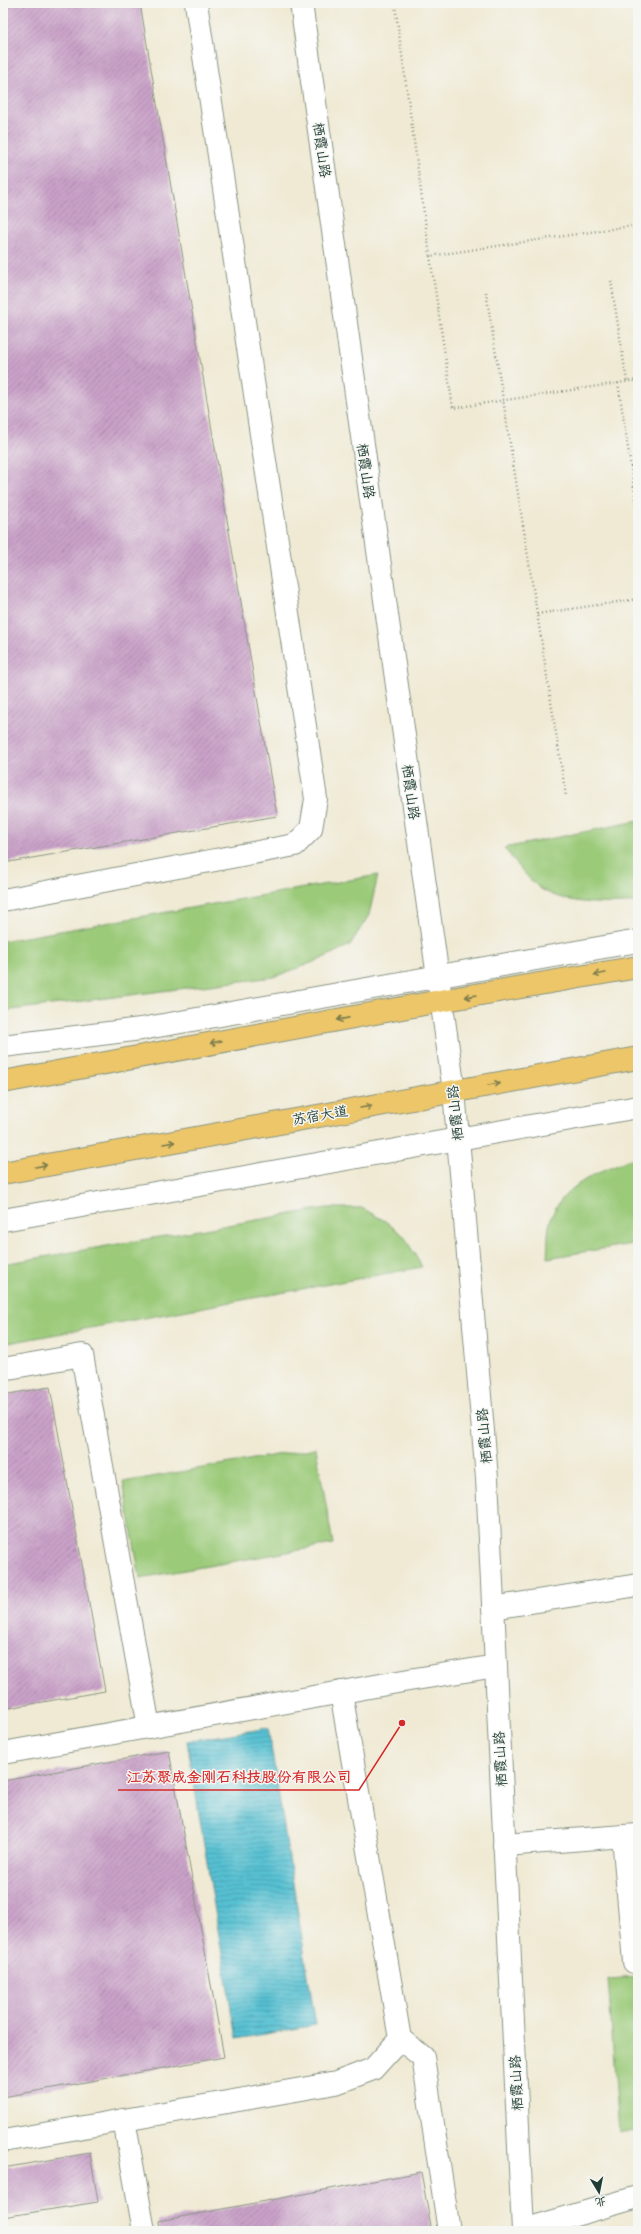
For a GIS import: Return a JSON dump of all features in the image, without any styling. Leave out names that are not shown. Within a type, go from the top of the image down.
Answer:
[{"type":"main road","points":[[3,1082],[440,1001],[638,967]]},
{"type":"main road","name":"苏宿大道","points":[[3,1173],[638,1058]]},
{"type":"street","points":[[3,900],[295,845],[311,829],[316,799],[315,791],[196,3]]},
{"type":"street","name":"栖霞山路","points":[[301,3],[440,1001],[454,1091],[487,1478],[523,2231]]},
{"type":"street","points":[[3,1046],[141,1029],[638,942]]},
{"type":"street","points":[[3,1220],[638,1107]]},
{"type":"street","points":[[3,1369],[82,1355],[149,1727]]},
{"type":"street","points":[[493,1608],[638,1584]]},
{"type":"street","points":[[3,1753],[341,1692],[496,1666]]},
{"type":"street","points":[[341,1692],[400,2039],[423,2057],[449,2231]]},
{"type":"street","points":[[504,1845],[630,1835],[634,1962]]},
{"type":"street","points":[[3,2141],[336,2083],[373,2069],[400,2039]]},
{"type":"street","points":[[124,2120],[144,2231]]},
{"type":"street","points":[[523,2231],[638,2197]]},
{"type":"path","points":[[396,5],[430,256],[453,408],[638,380]]},
{"type":"path","points":[[430,256],[631,226]]},
{"type":"path","points":[[611,281],[627,382]]},
{"type":"path","points":[[486,292],[566,796]]},
{"type":"path","points":[[618,383],[638,513]]},
{"type":"path","points":[[537,614],[638,599]]},
{"type":"green space","points":[[638,821],[638,902],[588,903],[551,894],[536,885],[504,848]]},
{"type":"green space","points":[[378,875],[369,915],[350,945],[319,960],[274,977],[3,1011],[3,941]]},
{"type":"green space","points":[[638,1156],[638,1243],[547,1258],[548,1233],[551,1218],[557,1206],[566,1195],[587,1178]]},
{"type":"green space","points":[[326,1208],[362,1208],[385,1221],[404,1236],[422,1267],[3,1344],[3,1264]]},
{"type":"green space","points":[[316,1448],[333,1544],[140,1578],[123,1482]]},
{"type":"green space","points":[[638,1977],[638,2131],[619,2132],[608,1979]]},
{"type":"water","points":[[268,1728],[316,2025],[236,2039],[187,1741]]},
{"type":"building","points":[[3,3],[140,3],[277,816],[3,863]]},
{"type":"building","points":[[50,1387],[105,1691],[3,1709],[3,1395]]},
{"type":"building","points":[[169,1751],[224,2057],[3,2097],[3,1781]]},
{"type":"building","points":[[90,2153],[98,2202],[3,2217],[3,2168]]},
{"type":"building","points":[[421,2172],[431,2227],[409,2231],[160,2231],[159,2221]]},
{"type":"place","name":"江苏聚成金刚石科技股份有限公司","points":[[402,1723]]}]
